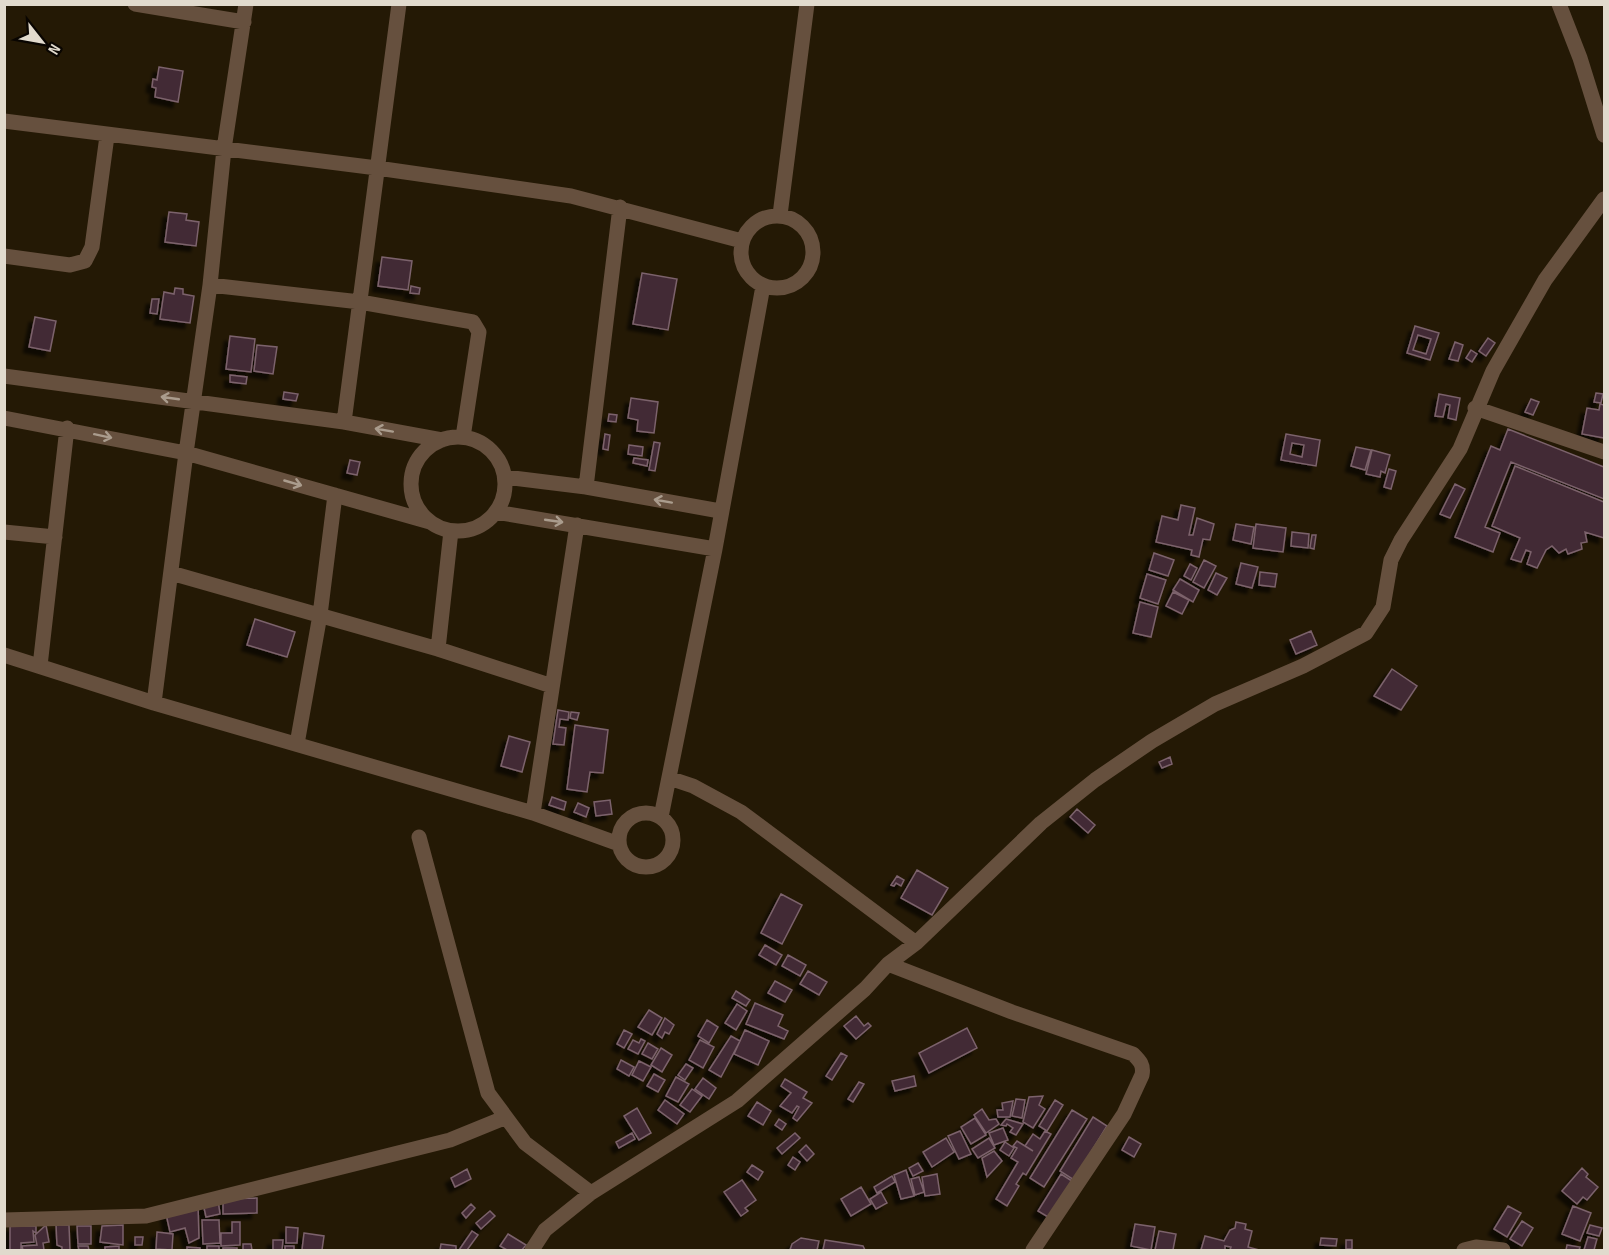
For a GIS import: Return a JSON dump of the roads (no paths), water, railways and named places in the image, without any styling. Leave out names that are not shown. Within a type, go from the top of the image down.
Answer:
[{"type":"street","points":[[135,4],[244,22]]},
{"type":"street","points":[[154,704],[210,285],[224,149],[246,4]]},
{"type":"street","points":[[344,422],[399,4]]},
{"type":"street","points":[[780,215],[807,4]]},
{"type":"street","points":[[1559,4],[1580,58],[1605,135]]},
{"type":"street","points":[[4,122],[377,168],[571,196],[620,207],[742,241]]},
{"type":"street","points":[[4,256],[70,265],[85,261],[92,247],[107,136]]},
{"type":"street","points":[[532,1251],[545,1230],[591,1193],[737,1101],[865,989],[888,964],[916,943],[1041,824],[1114,767],[1215,704],[1326,656],[1366,633],[1383,607],[1391,560],[1401,540],[1460,449],[1492,371],[1545,280],[1605,199]]},
{"type":"street","points":[[586,487],[620,207]]},
{"type":"street","points":[[780,215],[797,221],[809,234],[814,251],[810,269],[798,282],[780,288],[763,286],[748,275],[741,259],[742,241],[756,221],[780,215]]},
{"type":"street","points":[[210,285],[360,302],[465,319],[476,325],[479,332],[464,437]]},
{"type":"street","points":[[661,817],[715,549],[720,511],[763,286]]},
{"type":"street","points":[[4,376],[344,422],[442,440],[464,437],[478,441],[491,450],[500,463],[505,477],[502,502],[496,513],[483,524],[468,530],[451,531],[430,522],[186,453],[67,428],[4,418]]},
{"type":"street","points":[[1475,408],[1605,452]]},
{"type":"street","points":[[40,666],[67,428]]},
{"type":"street","points":[[430,522],[419,510],[412,494],[412,478],[417,462],[427,449],[442,440]]},
{"type":"street","points":[[505,477],[586,487],[720,511]]},
{"type":"street","points":[[297,744],[320,615],[335,495]]},
{"type":"street","points":[[496,513],[715,549]]},
{"type":"street","points":[[533,813],[577,525]]},
{"type":"street","points":[[438,649],[451,531]]},
{"type":"street","points":[[4,532],[55,537]]},
{"type":"street","points":[[171,573],[438,649],[552,686]]},
{"type":"street","points":[[4,655],[154,704],[533,813],[619,844]]},
{"type":"street","points":[[669,778],[693,786],[741,812],[916,943]]},
{"type":"street","points":[[650,813],[661,817],[670,827],[674,840],[670,853],[661,863],[648,867],[635,865],[624,856],[619,844],[620,831],[627,821],[637,814],[650,813]]},
{"type":"street","points":[[419,837],[477,1062],[488,1093],[504,1118],[525,1143],[591,1193]]},
{"type":"street","points":[[888,964],[986,1002],[1133,1054],[1140,1061],[1143,1069],[1142,1076],[1124,1114],[1033,1251]]},
{"type":"street","points":[[4,1220],[146,1216],[450,1140],[504,1118]]},
{"type":"street","points":[[1464,1251],[1476,1247],[1503,1251]]}]
